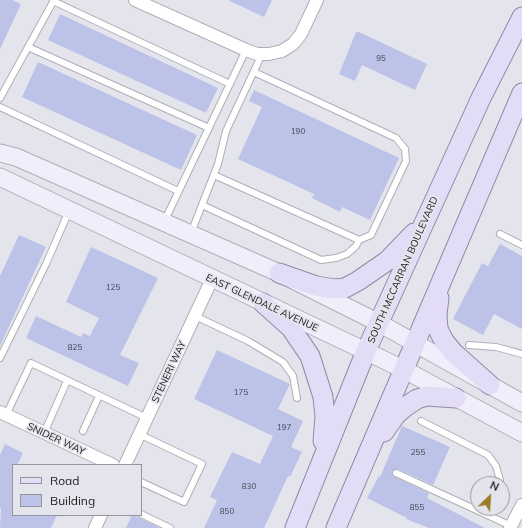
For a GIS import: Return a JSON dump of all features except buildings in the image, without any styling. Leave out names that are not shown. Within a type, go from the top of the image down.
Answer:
[{"type":"main road","name":"SOUTH MCCARRAN BOULEVARD","points":[[295,528],[366,351],[481,98],[522,17]]},
{"type":"main road","points":[[336,528],[414,342],[522,93]]},
{"type":"main road","points":[[0,153],[16,157],[279,273],[379,323],[522,403]]},
{"type":"main road","name":"EAST GLENDALE AVENUE","points":[[0,177],[70,212],[403,369],[522,433]]},
{"type":"main road","points":[[279,273],[316,286],[335,289],[353,285],[372,272],[400,249],[426,218]]},
{"type":"main road","points":[[446,270],[439,299],[438,329],[444,341],[453,352],[490,385]]},
{"type":"main road","points":[[263,303],[291,328],[302,341],[317,374],[323,397],[325,417],[320,464]]},
{"type":"main road","points":[[366,456],[396,415],[405,407],[427,396],[456,398]]},
{"type":"street","points":[[135,0],[246,50],[262,54],[282,51],[293,44],[301,34],[317,0]]},
{"type":"street","name":"STENERI WAY","points":[[125,464],[212,279]]},
{"type":"street","name":"SNIDER WAY","points":[[3,414],[111,464]]},
{"type":"street","points":[[511,527],[522,505]]},
{"type":"street","points":[[95,528],[101,516]]},
{"type":"lane","points":[[0,98],[53,0],[230,84]]},
{"type":"lane","points":[[28,47],[209,128]]},
{"type":"lane","points":[[164,222],[246,50]]},
{"type":"lane","points":[[191,233],[214,175],[226,131],[262,54]]},
{"type":"lane","points":[[202,205],[321,260],[336,258],[347,254],[356,246],[359,240],[371,235],[406,161],[405,149],[396,138],[254,72]]},
{"type":"lane","points":[[0,107],[178,191]]},
{"type":"lane","points":[[214,175],[359,240]]},
{"type":"lane","points":[[0,358],[70,212]]},
{"type":"lane","points":[[500,234],[522,246]]},
{"type":"lane","points":[[195,316],[248,341],[283,362],[293,376],[297,398]]},
{"type":"lane","points":[[469,344],[496,347],[522,354]]},
{"type":"lane","points":[[3,414],[31,363],[147,418]]},
{"type":"lane","points":[[44,433],[67,381]]},
{"type":"lane","points":[[82,431],[99,396]]},
{"type":"lane","points":[[420,421],[488,455],[496,466],[499,476]]},
{"type":"lane","points":[[139,434],[202,464],[184,502],[142,482]]},
{"type":"lane","points":[[396,473],[470,504]]},
{"type":"lane","points":[[142,514],[170,528]]},
{"type":"lane","points":[[494,516],[511,527]]}]
